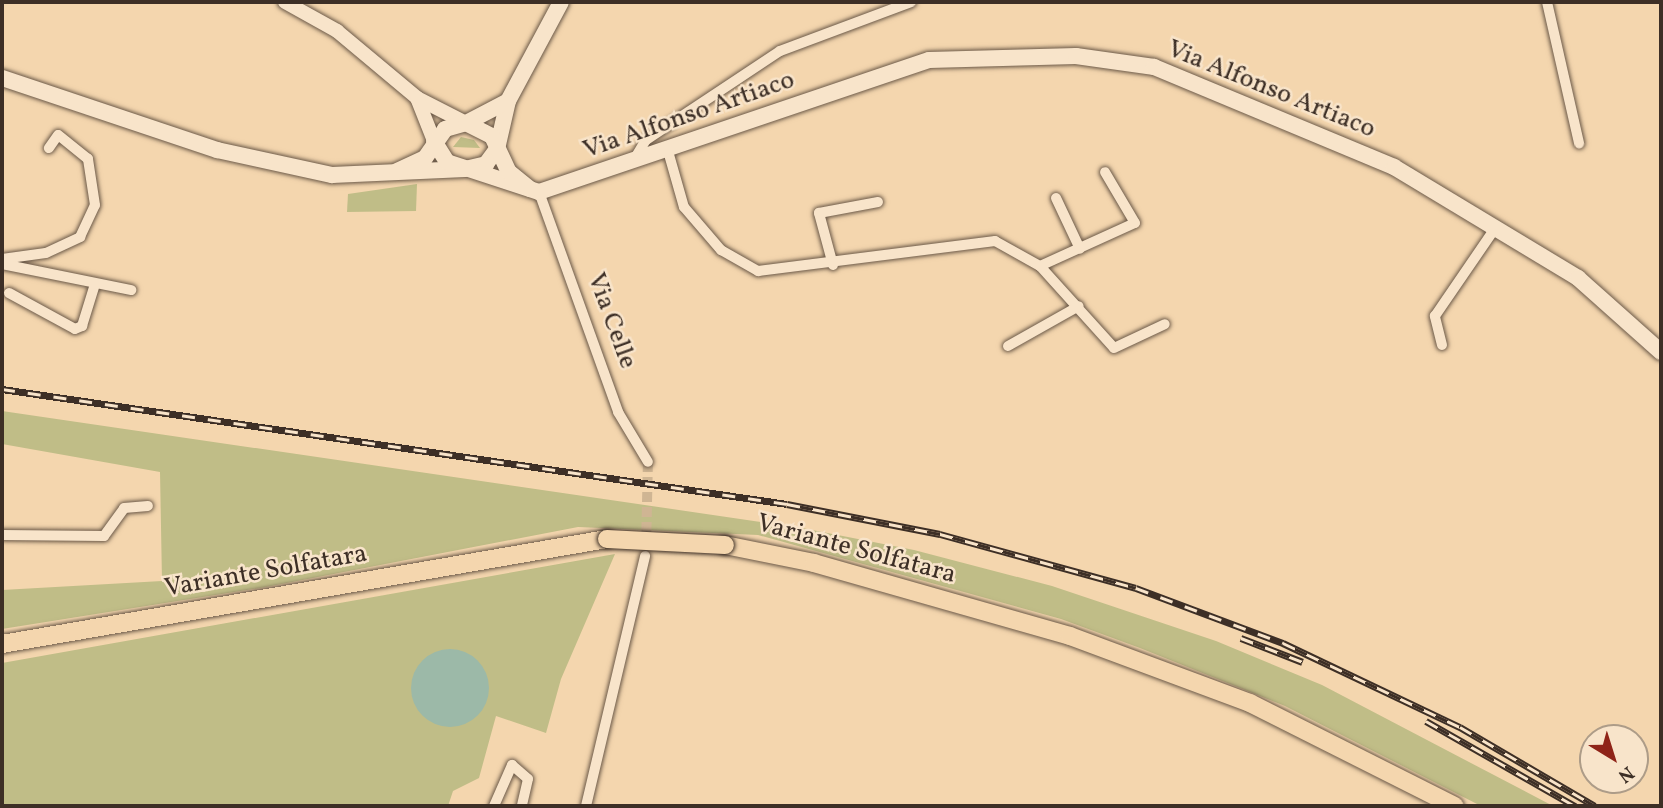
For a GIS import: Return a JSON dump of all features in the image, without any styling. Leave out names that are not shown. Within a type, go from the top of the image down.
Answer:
[{"type":"main road","points":[[2,78],[246,158],[332,175],[389,176],[465,169],[486,164],[497,149],[508,102],[561,2]]},
{"type":"main road","name":"Via Alfonso Artiaco","points":[[535,191],[632,163],[929,60],[1076,56],[1154,67],[1209,85],[1394,167],[1578,278],[1661,352]]},
{"type":"main road","points":[[389,176],[425,158],[434,141],[445,129],[466,123],[508,102]]},
{"type":"main road","points":[[466,123],[486,130],[509,172],[535,191]]},
{"type":"main road","points":[[434,141],[447,162],[535,191]]},
{"type":"main road","name":"Variante Solfatara","points":[[2,644],[607,539],[725,545],[814,563],[1070,636],[1250,703],[1455,806]]},
{"type":"street","points":[[285,2],[337,31],[417,98],[466,123]]},
{"type":"street","points":[[632,163],[646,141],[780,51],[911,2]]},
{"type":"street","points":[[1548,2],[1579,143]]},
{"type":"street","points":[[417,98],[434,141]]},
{"type":"street","points":[[2,261],[46,253],[80,237],[95,205],[88,159],[58,135],[48,148]]},
{"type":"street","points":[[668,151],[684,207],[736,264],[775,273],[995,241],[1040,266],[1079,306],[1114,348],[1165,324]]},
{"type":"street","points":[[1040,266],[1135,223],[1105,172]]},
{"type":"street","name":"Via Celle","points":[[535,191],[618,412],[648,462]]},
{"type":"street","points":[[1056,198],[1080,248]]},
{"type":"street","points":[[834,265],[819,213],[878,202]]},
{"type":"street","points":[[1442,345],[1435,316],[1496,227]]},
{"type":"street","points":[[2,261],[131,290]]},
{"type":"street","points":[[9,293],[75,330],[82,326],[95,284]]},
{"type":"street","points":[[1008,346],[1079,306]]},
{"type":"street","points":[[2,535],[104,536],[124,508],[148,506]]},
{"type":"street","points":[[586,806],[645,556]]},
{"type":"street","points":[[494,806],[512,765],[528,779],[522,806]]},
{"type":"shaded area","points":[[461,137],[474,140],[480,148],[453,147]]},
{"type":"shaded area","points":[[417,184],[416,211],[347,212],[348,194]]},
{"type":"shaded area","points":[[2,411],[802,528],[914,550],[1052,586],[1216,641],[1322,685],[1553,806],[1481,806],[1285,706],[1140,648],[1061,619],[758,535],[578,527],[266,587],[2,629],[2,590],[162,581],[160,472],[2,444]]},
{"type":"shaded area","points":[[615,554],[561,679],[546,733],[496,716],[479,778],[453,791],[448,806],[2,806],[2,663]]},
{"type":"shaded area","points":[[450,649],[465,652],[482,666],[489,688],[486,703],[472,720],[450,727],[435,724],[418,710],[411,688],[414,673],[428,656]]},
{"type":"tunnel","points":[[646,547],[648,462]]},
{"type":"railway","points":[[2,389],[787,504],[940,534],[1136,588],[1283,643],[1460,727],[1595,806]]},
{"type":"railway","points":[[1241,638],[1303,662]]},
{"type":"railway","points":[[1426,721],[1575,806]]}]
